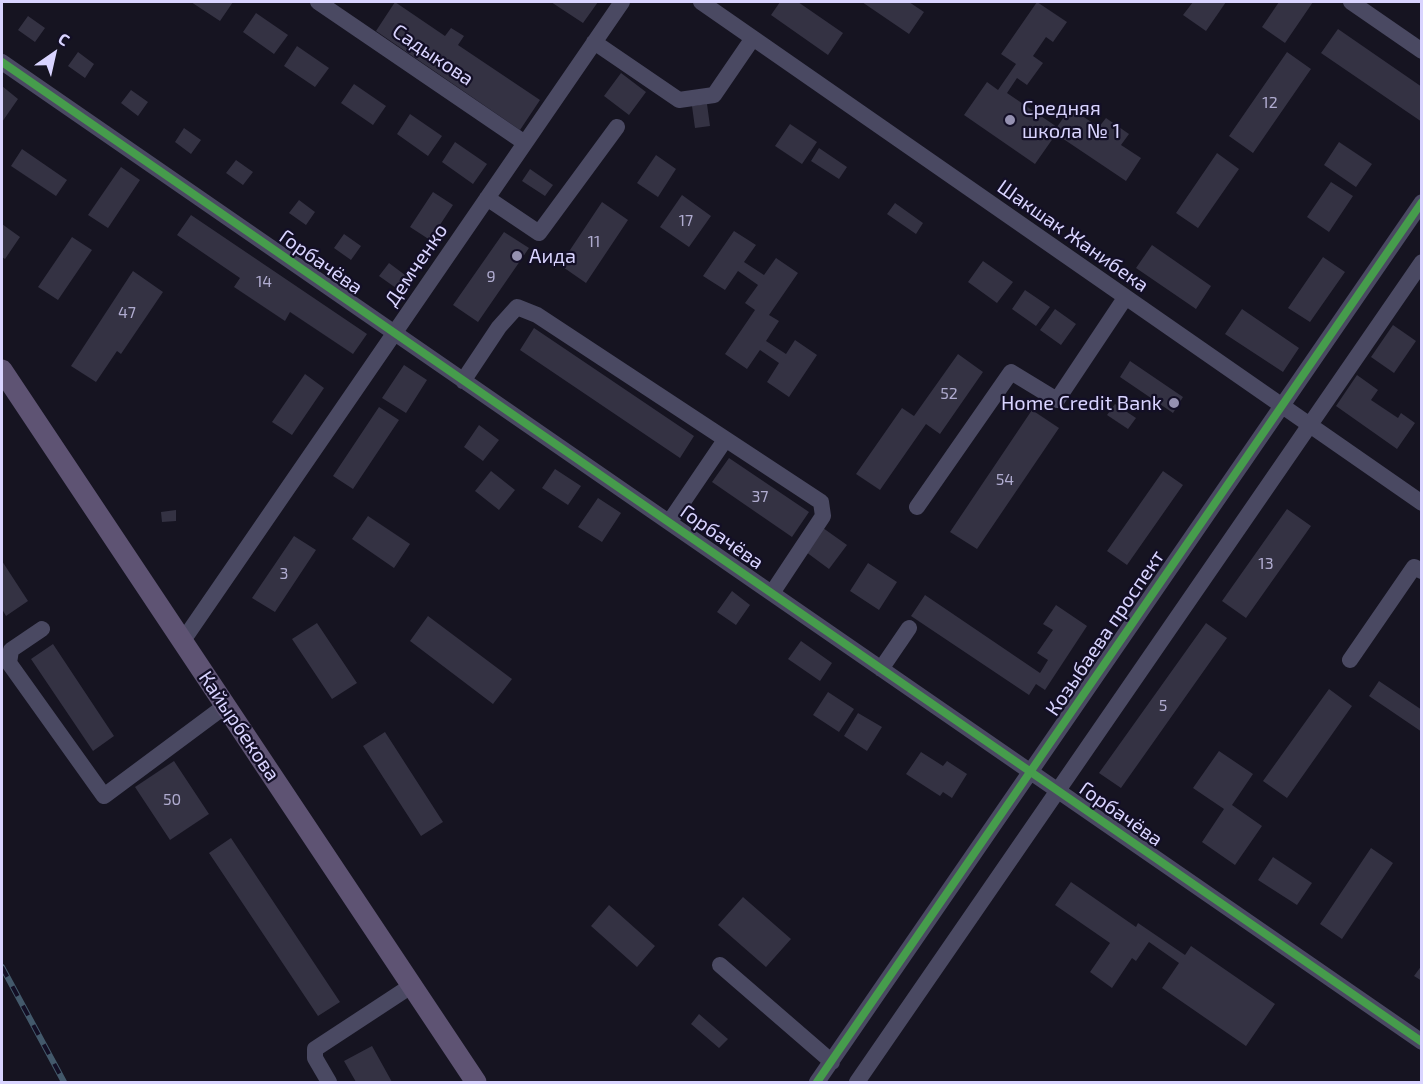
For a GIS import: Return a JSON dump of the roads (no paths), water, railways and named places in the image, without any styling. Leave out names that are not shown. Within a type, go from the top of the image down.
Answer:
[{"type":"main road","name":"Кайырбекова","points":[[3,376],[476,1083]]},
{"type":"street","name":"Садыкова","points":[[318,2],[525,143]]},
{"type":"street","name":"Демченко","points":[[182,642],[622,2]]},
{"type":"street","name":"Шакшак Жанибека","points":[[701,2],[1422,503]]},
{"type":"street","points":[[1351,2],[1422,51]]},
{"type":"street","points":[[594,42],[679,100],[714,95],[753,38]]},
{"type":"street","name":"Горбачёва","points":[[2,62],[1422,1042]]},
{"type":"street","points":[[487,198],[539,233],[617,127]]},
{"type":"street","name":"Козыбаева проспект","points":[[817,1083],[1422,202]]},
{"type":"street","points":[[857,1083],[1422,262]]},
{"type":"street","points":[[917,507],[1011,372],[1057,400],[1125,298]]},
{"type":"street","points":[[464,381],[499,327],[517,307],[537,315],[821,502],[824,516],[772,593]]},
{"type":"street","points":[[670,521],[725,440]]},
{"type":"street","points":[[1350,660],[1414,567],[1422,571]]},
{"type":"street","points":[[881,669],[909,628]]},
{"type":"street","points":[[42,629],[11,650],[9,663],[104,796],[225,706]]},
{"type":"street","points":[[720,965],[832,1062]]},
{"type":"street","points":[[329,1083],[315,1058],[315,1049],[411,986]]},
{"type":"railway","points":[[2,967],[64,1082]]},
{"type":"place","name":"Средняя школа № 1","points":[[1010,120]]},
{"type":"place","name":"Аида","points":[[517,256]]},
{"type":"place","name":"Home Credit Bank","points":[[1174,403]]}]
